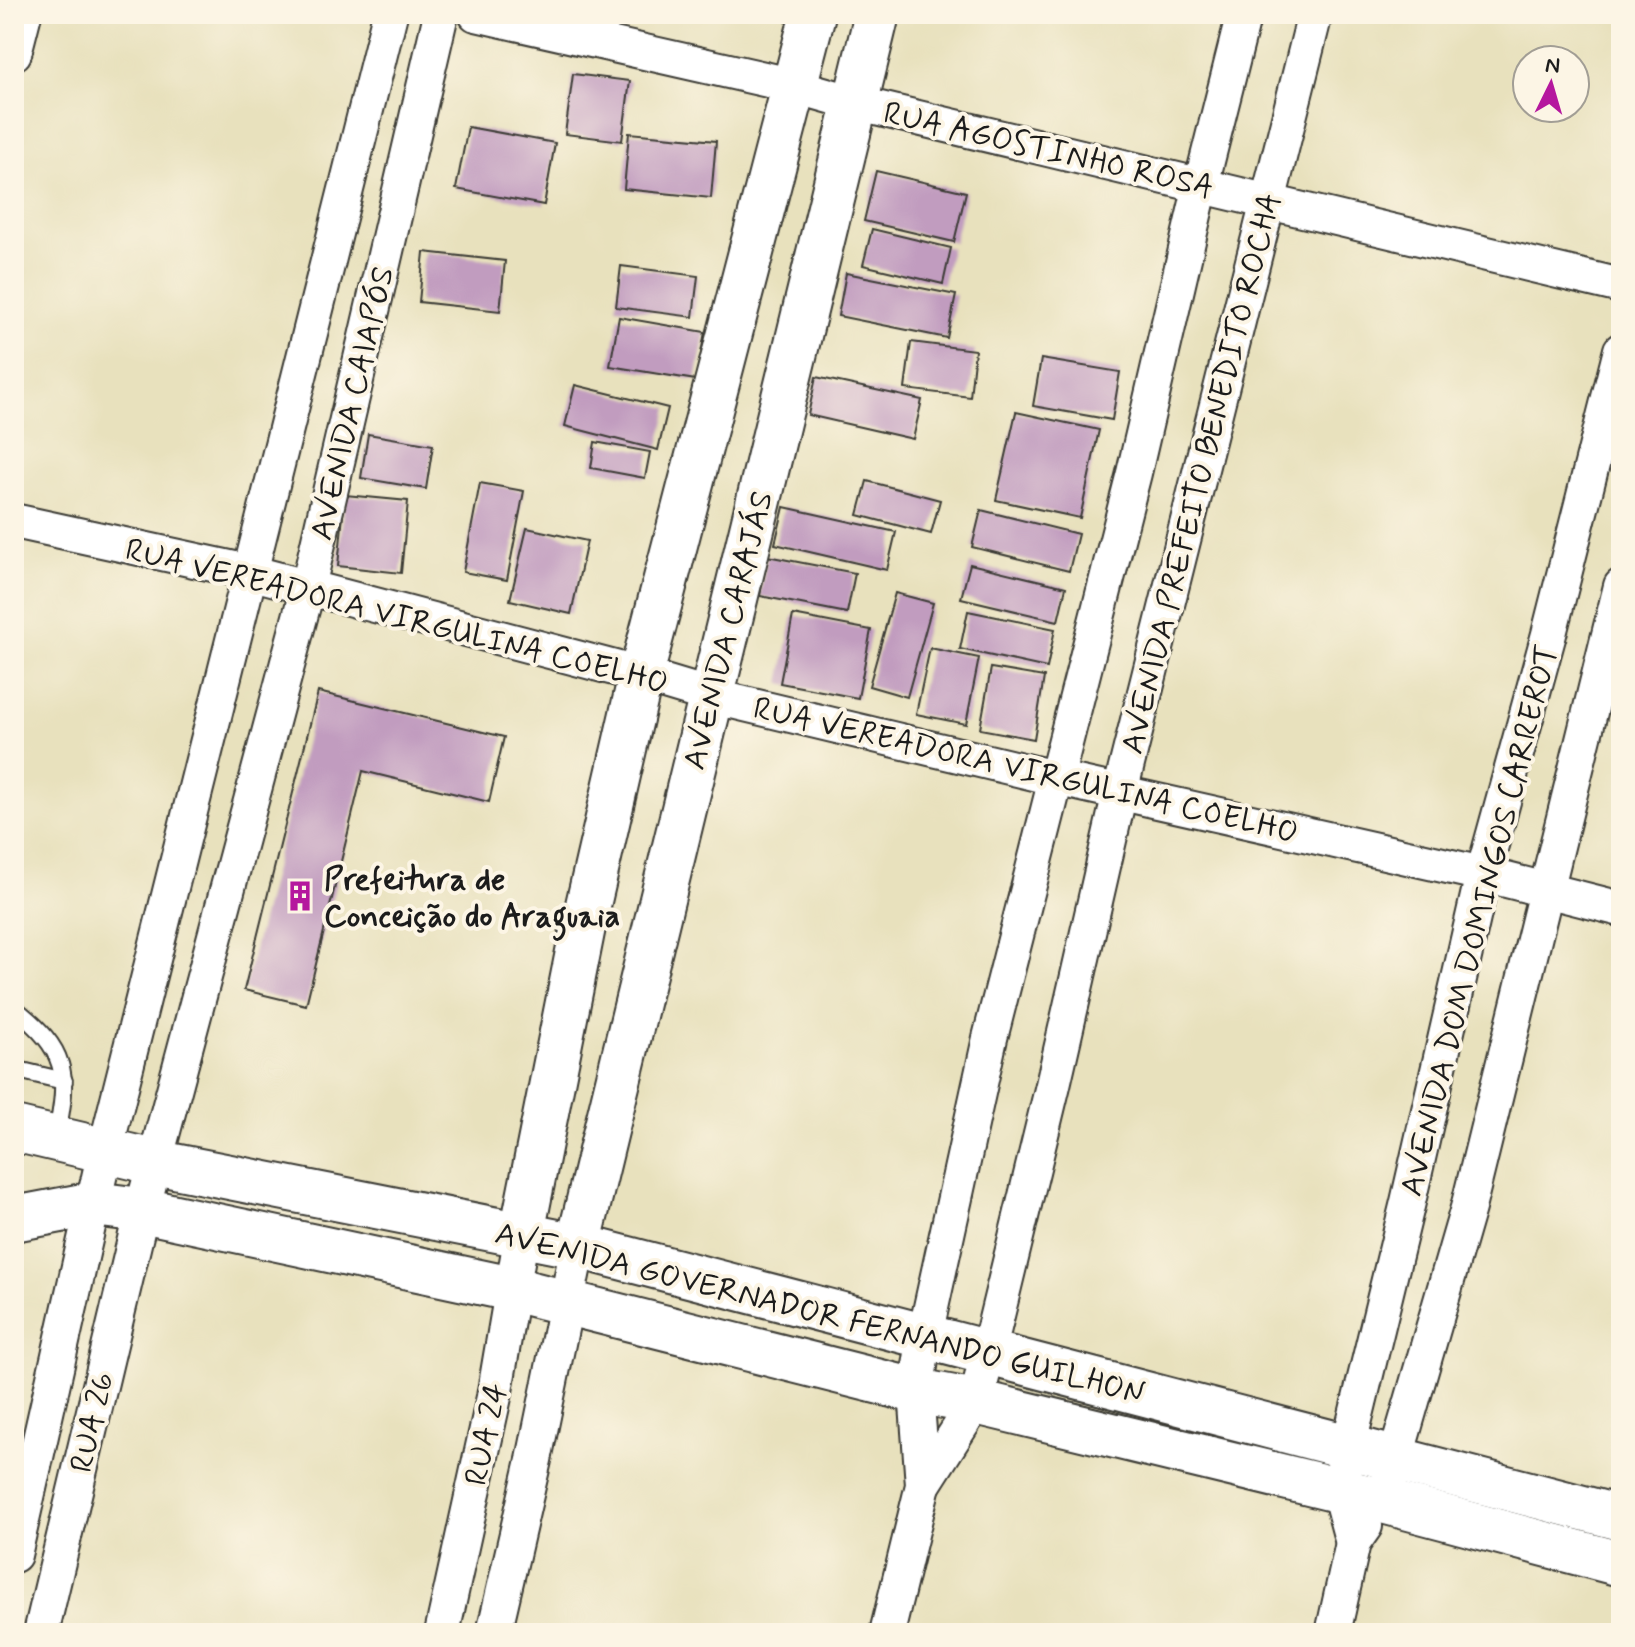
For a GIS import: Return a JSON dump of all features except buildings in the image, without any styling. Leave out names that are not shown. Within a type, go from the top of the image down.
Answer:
[{"type":"street","points":[[14,53],[24,14]]},
{"type":"street","name":"AVENIDA CAIAPÓS","points":[[105,1151],[390,14]]},
{"type":"street","name":"AVENIDA CAIAPÓS","points":[[142,1210],[308,587],[441,14]]},
{"type":"street","name":"RUA AGOSTINHO ROSA","points":[[476,14],[795,86],[855,103],[1621,286]]},
{"type":"street","points":[[522,1233],[583,927],[641,675],[813,14]]},
{"type":"street","name":"AVENIDA CARAJÁS","points":[[578,1246],[877,14]]},
{"type":"street","name":"AVENIDA PREFEITO BENEDITO ROCHA","points":[[923,1485],[916,1391],[925,1335],[990,1038],[1134,473],[1244,14]]},
{"type":"street","name":"AVENIDA PREFEITO BENEDITO ROCHA","points":[[923,1485],[976,1402],[1120,792],[1315,14]]},
{"type":"street","name":"AVENIDA DOM DOMINGOS CARREROT","points":[[1339,1491],[1483,874],[1549,634],[1621,350]]},
{"type":"street","name":"RUA VEREADORA VIRGULINA COELHO","points":[[14,521],[249,572],[711,696],[1055,778],[1483,874],[1621,909]]},
{"type":"street","name":"AVENIDA DOM DOMINGOS CARREROT","points":[[1353,1543],[1389,1481],[1468,1208],[1621,586]]},
{"type":"street","name":"AVENIDA GOVERNADOR FERNANDO GUILHON","points":[[35,1134],[154,1162],[578,1246],[1348,1448],[1389,1481],[1621,1564]]},
{"type":"street","name":"RUA 26","points":[[14,1555],[105,1151]]},
{"type":"street","name":"AVENIDA GOVERNADOR FERNANDO GUILHON","points":[[14,1219],[93,1204],[142,1210],[512,1289],[916,1391],[976,1402],[1339,1491],[1389,1481],[1621,1518]]},
{"type":"street","name":"RUA 26","points":[[41,1633],[142,1210]]},
{"type":"street","name":"RUA 24","points":[[442,1633],[494,1397],[522,1233]]},
{"type":"street","name":"RUA 24","points":[[494,1633],[531,1474],[578,1246]]},
{"type":"street","points":[[887,1633],[923,1485]]},
{"type":"street","points":[[1333,1633],[1353,1543],[1339,1491]]},
{"type":"lane","points":[[14,1008],[37,1026],[48,1040],[58,1057],[64,1081],[64,1098],[35,1134]]},
{"type":"lane","points":[[14,1069],[64,1081]]},
{"type":"place","name":"Prefeitura de Conceição do Araguaia","points":[[300,896]]}]
